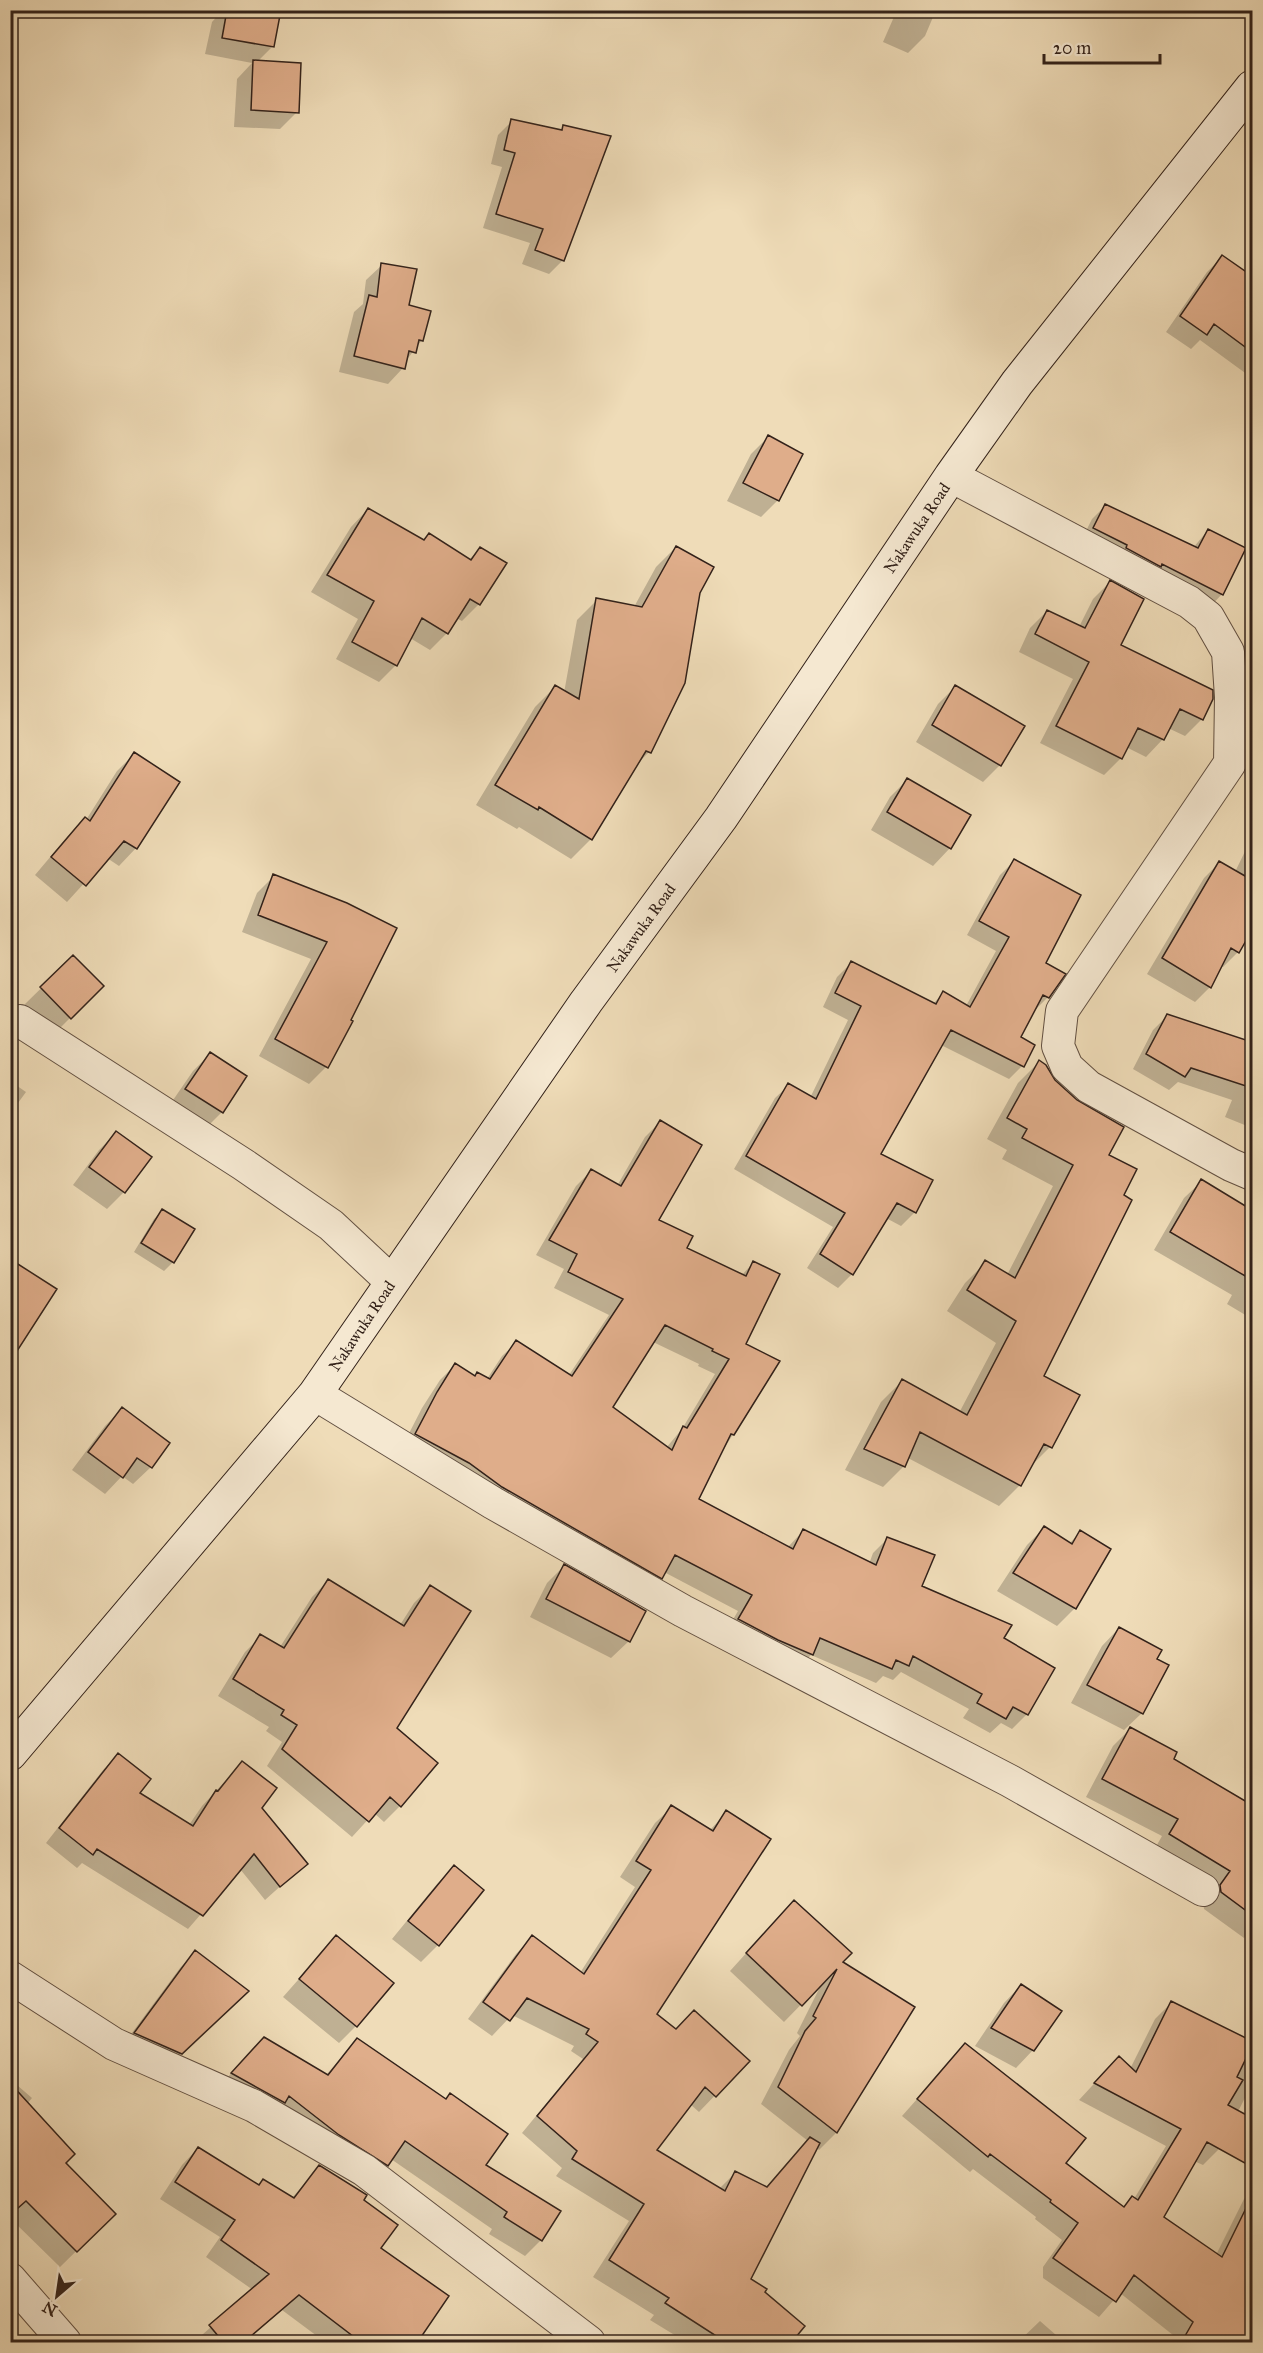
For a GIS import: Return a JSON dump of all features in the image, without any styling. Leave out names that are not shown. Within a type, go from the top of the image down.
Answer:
[{"type":"main road","name":"Nakawuka Road","points":[[10,1754],[315,1394],[586,1002],[721,818],[1017,383],[1252,87]]},
{"type":"street","points":[[951,477],[1189,602],[1208,617],[1228,652],[1231,697],[1230,763],[1062,1011],[1058,1046],[1066,1067],[1089,1087],[1231,1165],[1252,1174]]},
{"type":"street","points":[[20,1021],[244,1165],[331,1225],[392,1282]]},
{"type":"street","points":[[315,1394],[493,1503],[683,1611],[1010,1780],[1203,1890]]},
{"type":"street","points":[[10,1977],[114,2044],[254,2106],[364,2170],[589,2343]]},
{"type":"street","points":[[10,2279],[65,2343]]},
{"type":"building","points":[[227,10],[281,10],[274,47],[222,38]]},
{"type":"building","points":[[253,60],[301,63],[299,113],[251,110]]},
{"type":"building","points":[[511,119],[562,130],[563,125],[611,136],[564,261],[535,250],[543,229],[496,214],[515,153],[504,150]]},
{"type":"building","points":[[1222,255],[1252,276],[1252,352],[1214,324],[1207,335],[1180,316]]},
{"type":"building","points":[[381,263],[417,269],[409,305],[431,311],[423,341],[419,340],[416,353],[409,351],[405,369],[354,356],[369,295],[377,297]]},
{"type":"building","points":[[768,435],[803,454],[779,501],[743,483]]},
{"type":"building","points":[[1105,504],[1198,548],[1208,529],[1246,548],[1223,595],[1162,564],[1161,567],[1126,548],[1127,545],[1093,528]]},
{"type":"building","points":[[368,508],[424,540],[429,533],[471,560],[480,547],[507,563],[480,605],[470,599],[448,634],[422,618],[397,666],[352,642],[374,601],[327,575]]},
{"type":"building","points":[[676,546],[714,567],[700,593],[685,683],[651,753],[646,751],[592,840],[539,807],[538,810],[495,785],[555,685],[579,699],[596,598],[642,607]]},
{"type":"building","points":[[1110,580],[1144,599],[1121,645],[1213,690],[1213,699],[1203,720],[1180,709],[1164,740],[1138,728],[1122,759],[1056,726],[1089,662],[1035,634],[1047,610],[1085,628]]},
{"type":"building","points":[[955,685],[1025,726],[1001,766],[932,725]]},
{"type":"building","points":[[134,752],[180,782],[137,849],[124,841],[86,886],[51,857],[85,817],[90,821]]},
{"type":"building","points":[[907,778],[971,815],[951,849],[887,812]]},
{"type":"building","points":[[1014,859],[1081,895],[1046,963],[1066,974],[1049,998],[1043,995],[1021,1037],[1035,1045],[1024,1067],[951,1030],[881,1154],[933,1180],[916,1213],[897,1203],[853,1275],[820,1254],[845,1213],[746,1156],[788,1083],[816,1099],[861,1006],[835,993],[851,961],[936,1004],[943,991],[970,1007],[1009,937],[979,921]]},
{"type":"building","points":[[1219,861],[1252,880],[1252,930],[1239,953],[1231,948],[1211,988],[1162,958]]},
{"type":"building","points":[[273,874],[347,903],[397,928],[328,1068],[275,1039],[327,942],[258,915]]},
{"type":"building","points":[[73,955],[104,986],[71,1019],[40,987]]},
{"type":"building","points":[[1167,1014],[1252,1042],[1252,1088],[1191,1068],[1185,1077],[1146,1054]]},
{"type":"building","points":[[210,1052],[247,1076],[223,1113],[185,1089]]},
{"type":"building","points":[[1039,1060],[1046,1065],[1055,1080],[1077,1100],[1124,1127],[1109,1155],[1137,1169],[1124,1195],[1132,1200],[1044,1376],[1080,1395],[1052,1448],[1044,1444],[1021,1486],[920,1432],[905,1467],[864,1449],[902,1379],[967,1415],[1016,1321],[967,1290],[985,1260],[1015,1278],[1073,1165],[1022,1138],[1027,1129],[1007,1118]]},
{"type":"building","points":[[660,1120],[702,1145],[659,1220],[693,1236],[687,1248],[746,1276],[753,1261],[780,1274],[746,1344],[780,1361],[734,1435],[731,1434],[699,1499],[793,1549],[803,1529],[876,1565],[887,1537],[935,1555],[922,1586],[1012,1625],[1004,1638],[1055,1668],[1028,1715],[1013,1707],[1006,1719],[977,1703],[982,1694],[913,1656],[909,1666],[896,1660],[892,1669],[820,1638],[813,1655],[778,1640],[738,1619],[752,1595],[675,1555],[662,1579],[502,1487],[469,1463],[415,1434],[455,1363],[475,1376],[477,1372],[490,1379],[516,1340],[572,1376],[623,1299],[568,1272],[577,1254],[549,1240],[591,1169],[621,1186]],"holes":[[[665,1325],[713,1349],[712,1351],[729,1359],[687,1428],[683,1426],[672,1450],[613,1407]]]},
{"type":"building","points":[[116,1131],[152,1157],[125,1193],[89,1167]]},
{"type":"building","points":[[1201,1179],[1252,1210],[1252,1280],[1170,1232]]},
{"type":"building","points":[[162,1209],[195,1229],[174,1263],[141,1243]]},
{"type":"building","points":[[10,1259],[57,1289],[10,1362]]},
{"type":"building","points":[[122,1407],[170,1443],[152,1468],[137,1458],[123,1478],[88,1452]]},
{"type":"building","points":[[1044,1526],[1072,1544],[1080,1530],[1111,1549],[1076,1609],[1013,1573]]},
{"type":"building","points":[[564,1564],[646,1611],[630,1642],[546,1599]]},
{"type":"building","points":[[328,1579],[404,1626],[430,1585],[471,1611],[397,1728],[438,1763],[401,1807],[390,1797],[369,1822],[282,1749],[297,1725],[281,1715],[284,1710],[233,1679],[260,1634],[284,1648]]},
{"type":"building","points":[[1119,1627],[1162,1650],[1157,1659],[1169,1665],[1143,1714],[1087,1685]]},
{"type":"building","points":[[1130,1727],[1177,1752],[1174,1759],[1252,1805],[1252,1915],[1221,1892],[1220,1885],[1230,1871],[1169,1834],[1178,1819],[1102,1779]]},
{"type":"building","points":[[118,1753],[151,1779],[140,1793],[193,1826],[216,1790],[218,1791],[242,1761],[277,1788],[262,1808],[308,1864],[280,1887],[254,1854],[203,1916],[97,1849],[93,1855],[59,1828]]},
{"type":"building","points":[[671,1805],[713,1831],[726,1810],[771,1839],[657,2014],[676,2029],[694,2010],[750,2061],[716,2097],[705,2087],[657,2150],[725,2191],[735,2171],[767,2187],[810,2137],[820,2143],[751,2279],[767,2289],[765,2292],[805,2326],[791,2343],[727,2343],[665,2303],[669,2298],[609,2260],[644,2204],[572,2159],[577,2151],[537,2116],[598,2042],[586,2034],[589,2029],[527,1998],[510,2021],[483,2002],[532,1935],[584,1974],[651,1870],[636,1861]]},
{"type":"building","points":[[454,1865],[484,1890],[439,1946],[408,1921]]},
{"type":"building","points":[[794,1900],[852,1953],[843,1962],[915,2007],[837,2133],[778,2087],[805,2031],[816,2018],[813,2016],[837,1969],[802,2006],[746,1953]]},
{"type":"building","points":[[336,1935],[394,1983],[357,2027],[299,1979]]},
{"type":"building","points":[[195,1950],[249,1991],[182,2054],[134,2033]]},
{"type":"building","points":[[1021,1984],[1062,2011],[1034,2051],[991,2028]]},
{"type":"building","points":[[1171,2001],[1252,2041],[1252,2046],[1237,2077],[1243,2080],[1228,2105],[1252,2118],[1252,2167],[1207,2142],[1164,2217],[1222,2257],[1252,2196],[1252,2343],[1181,2343],[1193,2322],[1134,2275],[1116,2302],[1053,2258],[1078,2223],[990,2154],[988,2157],[917,2099],[965,2043],[1086,2138],[1066,2163],[1124,2207],[1132,2196],[1138,2200],[1181,2129],[1094,2083],[1119,2056],[1136,2072]]},
{"type":"building","points":[[264,2037],[328,2075],[357,2038],[446,2099],[450,2093],[508,2134],[486,2165],[561,2211],[542,2241],[504,2217],[507,2212],[405,2141],[388,2166],[339,2135],[289,2096],[285,2103],[231,2073]]},
{"type":"building","points":[[10,2083],[75,2154],[66,2163],[116,2214],[77,2252],[26,2201],[10,2215]]},
{"type":"building","points":[[198,2147],[259,2185],[263,2179],[294,2198],[319,2165],[367,2195],[364,2200],[398,2225],[381,2248],[449,2296],[417,2343],[362,2343],[299,2295],[243,2343],[224,2343],[209,2325],[269,2274],[221,2240],[235,2220],[175,2182]]}]
